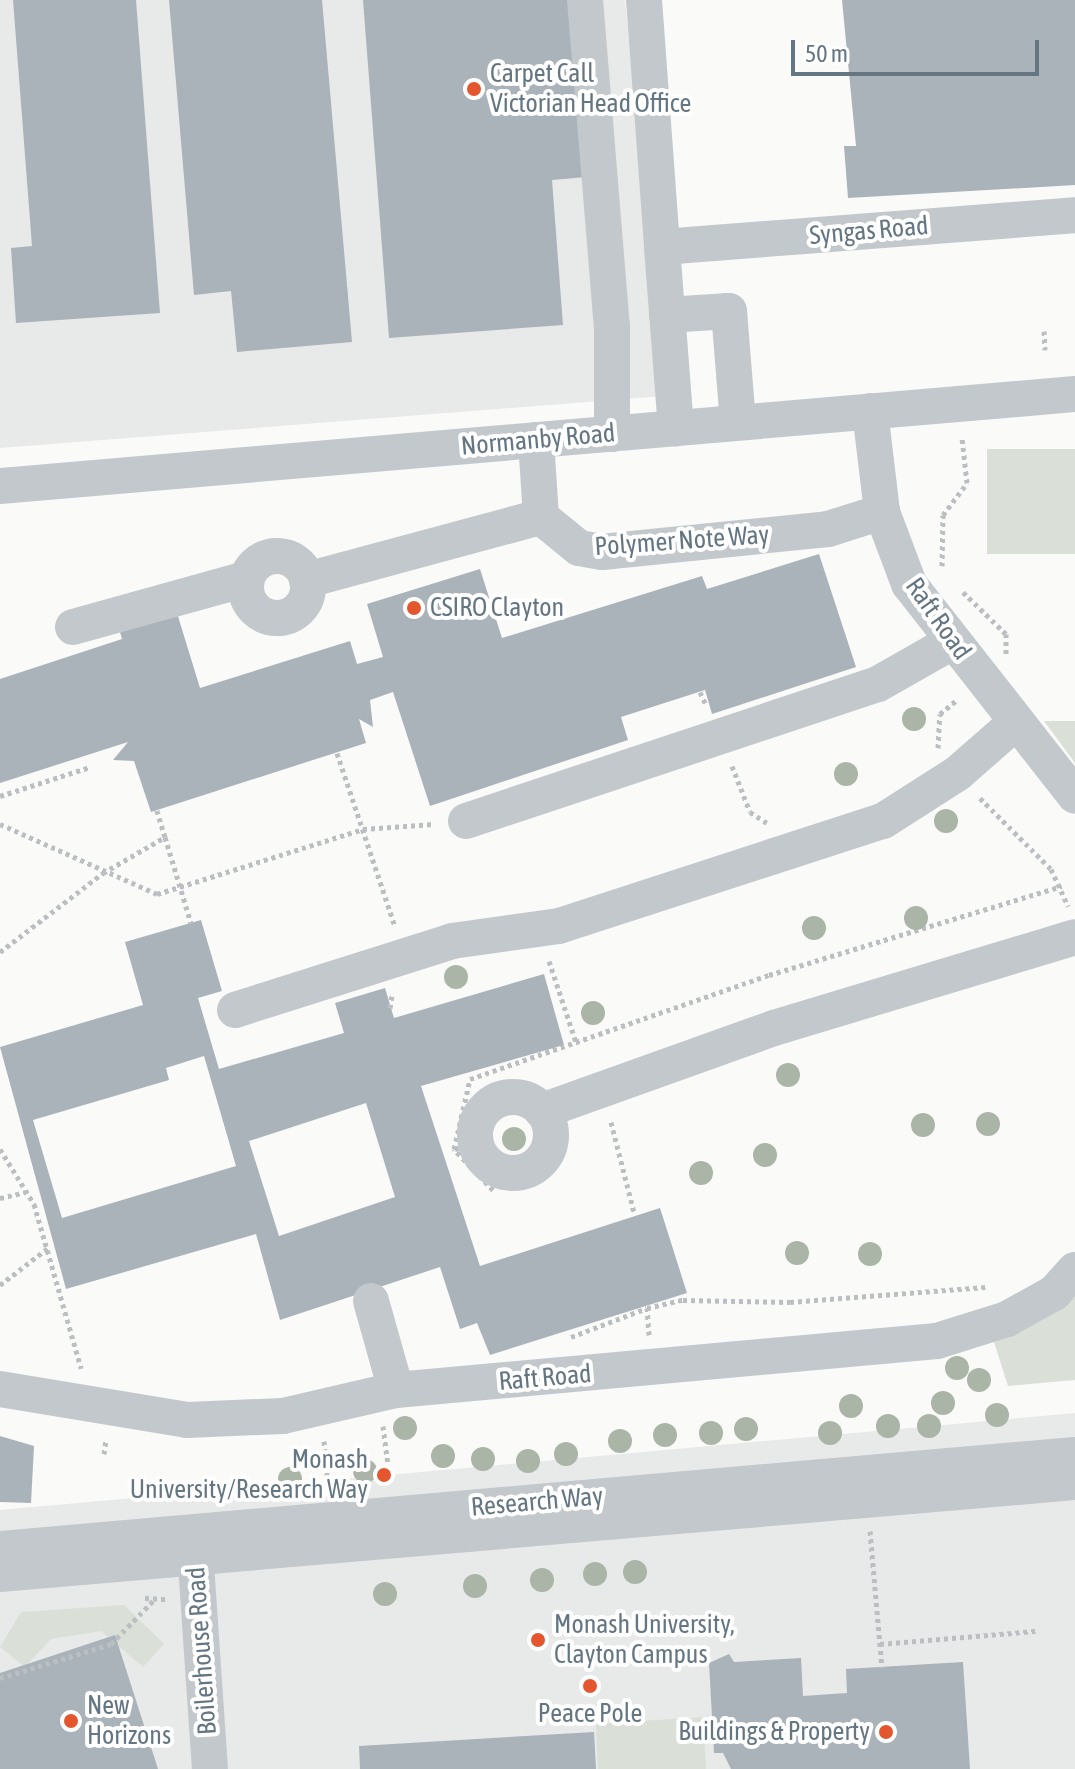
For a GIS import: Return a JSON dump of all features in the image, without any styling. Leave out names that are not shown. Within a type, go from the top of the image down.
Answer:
[{"type":"street","points":[[585,0],[612,325],[612,434]]},
{"type":"street","points":[[644,0],[676,428]]},
{"type":"street","name":"Syngas Road","points":[[662,247],[1075,215]]},
{"type":"street","points":[[667,315],[729,311],[738,422]]},
{"type":"street","name":"Normanby Road","points":[[0,486],[1075,394]]},
{"type":"street","name":"Raft Road","points":[[870,411],[882,512],[909,584],[1075,796]]},
{"type":"street","points":[[307,580],[541,517],[536,440]]},
{"type":"street","name":"Polymer Note Way","points":[[541,517],[579,548],[602,552],[828,529],[882,512]]},
{"type":"street","points":[[73,627],[246,579],[258,562],[279,556],[298,565],[307,580],[298,611],[279,619],[258,613],[246,579]]},
{"type":"street","points":[[466,821],[878,684],[952,642]]},
{"type":"street","points":[[235,1010],[452,941],[538,929],[883,821],[958,773],[1016,722]]},
{"type":"street","points":[[542,1111],[774,1028],[1075,937]]},
{"type":"street","points":[[522,1098],[542,1111],[549,1148],[528,1170],[502,1172],[465,1147],[478,1118],[496,1101],[522,1098]]},
{"type":"street","name":"Raft Road","points":[[0,1389],[111,1409],[247,1420],[386,1393],[965,1335],[1054,1293],[1075,1270]]},
{"type":"street","points":[[371,1301],[386,1393]]},
{"type":"street","name":"Research Way","points":[[914,1483],[1075,1455]]},
{"type":"street","name":"Research Way","points":[[0,1574],[195,1545],[703,1500],[914,1483],[1075,1482]]},
{"type":"street","name":"Research Way","points":[[0,1549],[195,1545]]},
{"type":"street","name":"Boilerhouse Road","points":[[195,1545],[210,1769]]},
{"type":"path","points":[[1044,331],[1045,350]]},
{"type":"path","points":[[700,692],[750,812],[777,830]]},
{"type":"path","points":[[337,753],[399,938],[390,1008]]},
{"type":"path","points":[[0,796],[90,767]]},
{"type":"path","points":[[157,810],[191,923]]},
{"type":"path","points":[[0,824],[103,873],[157,894],[363,829],[466,821]]},
{"type":"path","points":[[0,952],[103,873],[165,837]]},
{"type":"path","points":[[493,1190],[465,1147],[470,1079],[1062,886]]},
{"type":"path","points":[[538,929],[576,1043]]},
{"type":"path","points":[[604,1090],[634,1212]]},
{"type":"path","points":[[0,1149],[25,1192],[48,1248],[84,1380]]},
{"type":"path","points":[[0,1198],[25,1192]]},
{"type":"path","points":[[0,1285],[48,1248]]},
{"type":"path","points":[[652,1368],[647,1308],[673,1302],[790,1302],[1002,1284]]},
{"type":"path","points":[[380,1482],[393,1480],[386,1393]]},
{"type":"path","points":[[104,1454],[111,1409]]},
{"type":"path","points":[[328,1487],[341,1486]]},
{"type":"path","points":[[870,1530],[882,1667]]},
{"type":"path","points":[[0,1678],[111,1644],[154,1600]]},
{"type":"path","points":[[880,1644],[1035,1631]]},
{"type":"shaded area","points":[[0,0],[625,0],[664,396],[0,448]]},
{"type":"shaded area","points":[[987,449],[1075,449],[1075,554],[987,554]]},
{"type":"shaded area","points":[[1044,721],[1075,721],[1075,763]]},
{"type":"shaded area","points":[[1075,1297],[1075,1380],[1008,1386],[994,1342]]},
{"type":"shaded area","name":"Monash University, Clayton Campus","points":[[1075,1413],[1075,1769],[0,1769],[0,1510]]},
{"type":"shaded area","points":[[124,1605],[164,1644],[143,1667],[101,1631],[51,1639],[25,1667],[0,1647],[21,1612]]},
{"type":"shaded area","points":[[703,1717],[706,1769],[598,1769],[596,1724]]},
{"type":"building","points":[[13,0],[136,0],[160,313],[16,323],[11,248],[32,246]]},
{"type":"building","points":[[169,0],[322,0],[352,342],[237,352],[231,291],[194,295]]},
{"type":"building","name":"Carpet Call Victorian Head Office","points":[[363,0],[572,0],[586,177],[552,180],[563,325],[389,338]]},
{"type":"building","points":[[842,0],[1075,0],[1075,185],[848,198],[844,146],[856,146]]},
{"type":"building","points":[[819,554],[856,667],[712,714],[705,690],[621,717],[628,740],[430,806],[393,692],[370,700],[373,727],[359,719],[366,743],[151,812],[134,761],[113,760],[128,742],[0,783],[0,679],[122,639],[116,618],[173,600],[200,688],[350,641],[357,664],[383,657],[367,604],[480,569],[502,638],[702,576],[707,589]]},
{"type":"building","points":[[201,920],[222,991],[198,998],[219,1069],[344,1033],[335,1003],[385,988],[394,1018],[544,974],[564,1045],[421,1086],[480,1266],[660,1208],[687,1293],[490,1355],[477,1323],[460,1329],[440,1267],[280,1320],[256,1234],[66,1289],[0,1047],[143,1005],[125,942]],"holes":[[[204,1056],[236,1166],[62,1218],[33,1120],[169,1080],[166,1068]],[[366,1103],[395,1197],[279,1236],[249,1141]]]},
{"type":"building","points":[[0,1436],[34,1446],[31,1503],[0,1502]]},
{"type":"building","name":"New Horizons","points":[[115,1635],[158,1769],[0,1769],[0,1673]]},
{"type":"building","name":"Buildings & Property","points":[[729,1654],[734,1662],[801,1658],[803,1696],[847,1693],[846,1669],[963,1662],[970,1769],[731,1769],[723,1753],[714,1753],[709,1663]]},
{"type":"building","points":[[594,1732],[596,1769],[360,1769],[359,1746]]},
{"type":"place","name":"Carpet Call Victorian Head Office","points":[[474,89]]},
{"type":"place","name":"CSIRO Clayton","points":[[414,608]]},
{"type":"place","name":"Monash University/Research Way","points":[[384,1475]]},
{"type":"place","name":"Monash University, Clayton Campus","points":[[538,1640]]},
{"type":"place","name":"Peace Pole","points":[[590,1686]]},
{"type":"place","name":"New Horizons","points":[[71,1721]]},
{"type":"place","name":"Buildings & Property","points":[[886,1732]]}]
